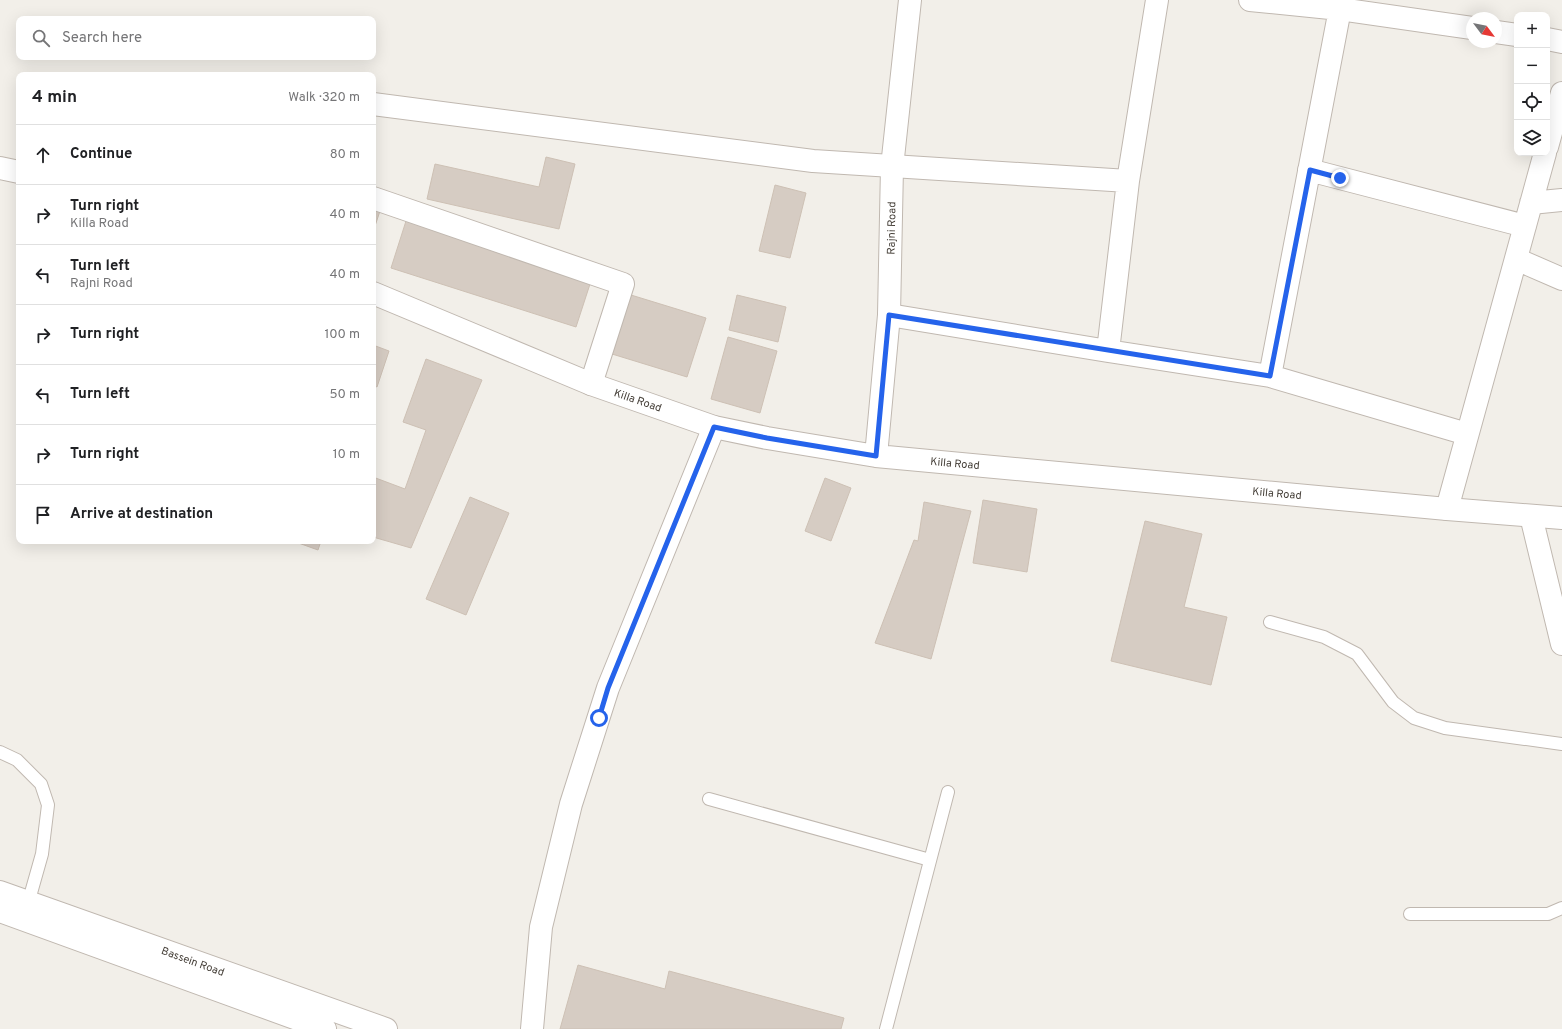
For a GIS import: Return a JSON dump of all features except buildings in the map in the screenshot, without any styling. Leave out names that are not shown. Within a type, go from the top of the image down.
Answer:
[{"type":"street","name":"Rajni Road","points":[[876,456],[889,315],[892,167],[910,0]]},
{"type":"street","points":[[1108,351],[1128,182],[1157,0]]},
{"type":"street","points":[[1250,0],[1340,9],[1369,6],[1466,27]]},
{"type":"street","points":[[1270,376],[1340,9]]},
{"type":"street","points":[[1502,33],[1514,35]]},
{"type":"street","points":[[1550,40],[1562,42]]},
{"type":"street","points":[[1550,136],[1562,92]]},
{"type":"street","points":[[376,104],[813,161],[1128,182]]},
{"type":"street","points":[[1446,509],[1544,156]]},
{"type":"street","points":[[0,168],[16,171]]},
{"type":"street","points":[[1310,170],[1525,226]]},
{"type":"street","points":[[376,199],[623,284],[591,384]]},
{"type":"street","points":[[1531,203],[1562,200]]},
{"type":"street","points":[[1516,259],[1562,279]]},
{"type":"street","name":"Killa Road","points":[[376,294],[591,384],[714,427],[767,438],[876,456],[1446,509],[1562,518]]},
{"type":"street","points":[[889,315],[1270,376],[1467,434]]},
{"type":"street","points":[[532,1029],[542,927],[572,804],[608,688],[714,427]]},
{"type":"street","points":[[1532,516],[1562,644]]},
{"type":"street","name":"Bassein Road","points":[[0,892],[26,911],[325,1029]]},
{"type":"street","name":"Bassein Road","points":[[0,911],[26,911],[386,1029]]},
{"type":"lane","points":[[1270,622],[1324,637],[1356,654],[1393,702],[1414,718],[1445,728],[1562,744]]},
{"type":"lane","points":[[0,752],[17,760],[41,784],[48,805],[42,854],[26,911]]},
{"type":"lane","points":[[886,1029],[948,792]]},
{"type":"lane","points":[[709,799],[930,860]]},
{"type":"lane","points":[[1410,914],[1548,914],[1562,908]]},
{"type":"route","points":[[599,718],[608,688],[714,427],[767,438],[876,456],[889,315],[1270,376],[1310,170],[1340,178]]}]
